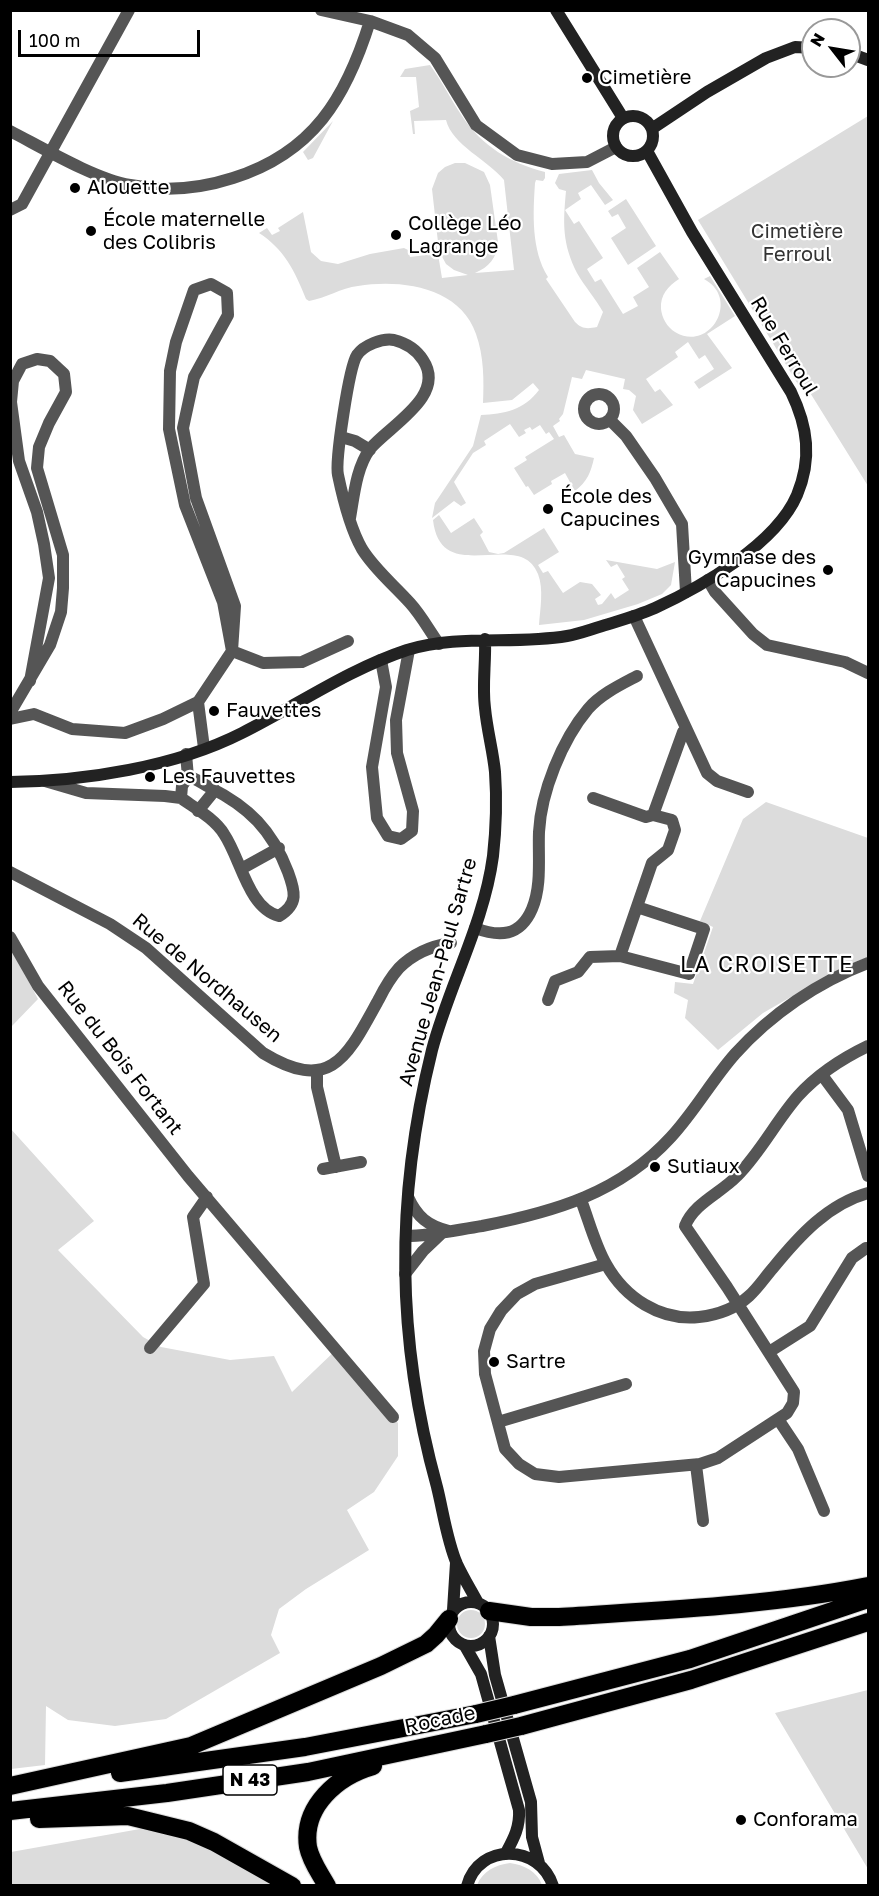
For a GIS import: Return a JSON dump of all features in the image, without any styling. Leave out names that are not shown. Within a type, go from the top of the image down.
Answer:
[{"type":"highway","points":[[483,1607],[531,1617],[571,1616],[761,1603],[819,1596],[868,1586]]},
{"type":"highway","name":"N 43","points":[[10,1786],[153,1769],[306,1747],[476,1714],[690,1659],[868,1599]]},
{"type":"highway","points":[[10,1786],[190,1746],[381,1666],[426,1644],[451,1615]]},
{"type":"highway","name":"Rocade","points":[[10,1810],[156,1794],[308,1772],[486,1734],[691,1680],[868,1622]]},
{"type":"highway","points":[[327,1886],[312,1860],[308,1846],[308,1832],[314,1809],[322,1796],[338,1782],[367,1768],[486,1734]]},
{"type":"highway","points":[[10,1819],[128,1816],[189,1831],[214,1842],[292,1886]]},
{"type":"street","points":[[10,210],[22,204],[129,10]]},
{"type":"street","points":[[321,10],[370,21],[408,35],[435,58],[476,125],[517,155],[552,164],[586,162],[616,147]]},
{"type":"street","points":[[556,10],[623,117]]},
{"type":"street","points":[[10,130],[51,152],[128,185],[161,190],[189,189],[222,182],[256,171],[281,158],[309,136],[327,114],[349,78],[370,21]]},
{"type":"street","points":[[653,128],[707,92],[766,58],[795,47],[801,47]]},
{"type":"street","points":[[623,117],[644,118],[653,128],[652,143],[647,151],[636,156],[629,156],[616,147],[613,135],[618,122],[623,117]]},
{"type":"street","name":"Rue Ferroul","points":[[10,782],[45,781],[106,774],[186,754],[240,734],[358,668],[409,650],[485,639],[513,640],[567,636],[634,616],[654,609],[708,580],[776,529],[797,497],[805,471],[807,442],[802,414],[791,392],[692,232],[647,151]]},
{"type":"street","points":[[10,719],[34,714],[72,729],[125,733],[163,719],[198,702],[232,651],[235,606],[196,498],[183,428],[194,377],[228,315],[227,293],[211,284],[194,290],[176,342],[170,372],[169,429],[185,505],[223,602],[232,651]]},
{"type":"street","points":[[350,518],[357,479],[370,450],[424,396],[429,378],[423,360],[409,345],[391,340],[374,342],[357,355],[346,393],[337,472],[350,518],[361,547],[375,567],[412,605],[439,644]]},
{"type":"street","points":[[10,713],[30,681],[51,645],[61,612],[63,588],[63,555],[37,468],[39,447],[66,392],[64,374],[51,361],[37,358],[22,364],[13,381],[10,402],[23,472],[37,512],[49,578],[30,681]]},
{"type":"street","points":[[168,403],[189,402]]},
{"type":"street","points":[[610,420],[626,436],[656,478],[682,524],[686,592]]},
{"type":"street","points":[[169,429],[183,428]]},
{"type":"street","points":[[341,437],[355,441],[370,450]]},
{"type":"street","points":[[23,472],[37,468]]},
{"type":"street","points":[[44,544],[59,542]]},
{"type":"street","points":[[708,580],[715,592],[753,634],[767,645],[845,662],[868,673]]},
{"type":"street","points":[[634,616],[707,772],[717,781],[748,792]]},
{"type":"street","name":"Avenue Jean-Paul Sartre","points":[[483,1607],[456,1562],[426,1448],[416,1399],[407,1332],[405,1274],[408,1197],[418,1114],[433,1048],[485,895],[492,857],[496,814],[495,771],[484,705],[485,639]]},
{"type":"street","points":[[232,651],[263,663],[302,662],[348,641]]},
{"type":"street","points":[[381,660],[386,687],[372,767],[377,818],[388,837],[401,839],[411,831],[413,811],[397,753],[396,720],[409,650]]},
{"type":"street","points":[[475,927],[498,935],[510,932],[521,926],[532,911],[537,893],[539,830],[543,802],[554,770],[569,738],[588,709],[609,692],[637,676]]},
{"type":"street","points":[[198,702],[204,748]]},
{"type":"street","points":[[653,815],[686,729]]},
{"type":"street","points":[[181,798],[182,786],[188,777],[186,754]]},
{"type":"street","points":[[45,781],[86,793],[181,798],[224,832],[257,902],[268,913],[279,916],[288,910],[293,903],[294,894],[291,879],[279,848],[264,828],[247,810],[195,778],[188,777]]},
{"type":"street","points":[[198,811],[215,790]]},
{"type":"street","points":[[593,798],[646,817],[653,815],[672,820],[675,830],[668,850],[652,862],[620,956]]},
{"type":"street","points":[[241,869],[279,848]]},
{"type":"street","name":"Rue de Nordhausen","points":[[10,872],[110,924],[146,948],[263,1053],[284,1065],[305,1071],[317,1070]]},
{"type":"street","points":[[548,1000],[555,981],[578,972],[590,957],[620,956],[689,974],[704,929],[637,908]]},
{"type":"street","name":"Rue du Bois Fortant","points":[[10,937],[38,986],[188,1176],[393,1417]]},
{"type":"street","points":[[336,1167],[317,1087],[317,1070],[340,1059],[354,1044],[383,991],[398,969],[419,952],[451,943]]},
{"type":"street","points":[[406,1236],[446,1233],[535,1215],[581,1200],[605,1189],[640,1166],[670,1138],[734,1055],[761,1028],[797,1000],[831,979],[868,963]]},
{"type":"street","points":[[606,1264],[535,1284],[517,1294],[501,1311],[490,1329],[484,1351],[485,1374],[505,1449],[519,1464],[535,1474],[559,1477],[696,1465],[718,1458],[787,1413],[794,1403],[794,1392],[738,1303],[685,1226],[689,1215],[736,1178],[760,1150],[798,1096],[848,1056],[868,1046]]},
{"type":"street","points":[[822,1075],[848,1110],[868,1176]]},
{"type":"street","points":[[323,1169],[361,1162]]},
{"type":"street","points":[[581,1200],[606,1264],[622,1288],[640,1303],[665,1315],[689,1318],[712,1315],[749,1296],[799,1236],[832,1209],[868,1193]]},
{"type":"street","points":[[150,1348],[204,1284],[193,1217],[207,1197]]},
{"type":"street","points":[[408,1197],[420,1218],[446,1233]]},
{"type":"street","points":[[405,1274],[423,1251],[446,1233]]},
{"type":"street","points":[[769,1352],[810,1326],[852,1258],[866,1248]]},
{"type":"street","points":[[498,1422],[626,1384]]},
{"type":"street","points":[[778,1419],[798,1449],[824,1511]]},
{"type":"street","points":[[696,1465],[703,1521]]},
{"type":"street","name":"Avenue Jean-Paul Sartre","points":[[451,1615],[456,1562]]},
{"type":"street","points":[[506,1853],[516,1835],[519,1810],[481,1674],[465,1646],[450,1633],[451,1615],[465,1603],[483,1607],[493,1623],[489,1636],[495,1675],[531,1802],[532,1837],[539,1863]]},
{"type":"street","points":[[465,1646],[478,1645],[489,1636]]},
{"type":"street","points":[[466,1886],[474,1869],[483,1861],[494,1855],[506,1853],[523,1855],[539,1863],[547,1872],[553,1886]]},
{"type":"green space","points":[[430,65],[462,116],[478,136],[498,152],[520,164],[545,172],[543,181],[536,180],[535,183],[536,243],[542,266],[548,277],[546,279],[575,322],[585,328],[597,327],[603,312],[572,262],[565,233],[564,213],[566,191],[559,189],[555,183],[559,174],[592,170],[613,200],[605,205],[591,185],[578,193],[581,199],[565,210],[574,224],[579,221],[603,258],[587,269],[595,282],[601,279],[623,314],[638,306],[633,297],[649,287],[637,268],[660,252],[679,279],[666,291],[661,304],[664,319],[672,330],[688,337],[700,335],[709,330],[716,321],[720,310],[720,299],[715,288],[704,279],[710,276],[735,316],[707,334],[732,368],[699,389],[694,382],[714,369],[705,355],[699,359],[688,342],[675,352],[678,357],[646,379],[655,392],[660,389],[673,405],[642,424],[633,410],[636,396],[629,390],[623,389],[625,379],[586,370],[582,379],[572,377],[563,414],[560,421],[553,426],[559,437],[564,435],[575,454],[594,458],[588,476],[575,491],[565,473],[534,495],[528,486],[526,487],[514,468],[527,460],[525,457],[554,439],[549,432],[546,434],[540,425],[532,430],[530,427],[524,430],[526,433],[519,437],[510,424],[484,441],[486,445],[473,453],[454,482],[466,503],[461,506],[454,501],[432,518],[435,503],[473,446],[481,415],[513,410],[527,402],[539,390],[533,383],[512,400],[483,403],[483,368],[479,342],[468,318],[457,306],[443,296],[427,290],[392,284],[352,287],[309,301],[282,254],[259,233],[267,228],[272,235],[280,231],[278,228],[303,212],[311,252],[321,261],[338,264],[370,254],[404,248],[408,250],[410,257],[434,254],[434,242],[436,242],[442,278],[468,275],[446,264],[439,251],[432,189],[438,173],[445,167],[455,163],[465,163],[484,172],[490,185],[498,242],[496,253],[491,261],[475,273],[514,270],[504,180],[455,137],[446,120],[414,121],[415,134],[413,134],[410,111],[419,107],[416,77],[400,77],[405,69]]},
{"type":"green space","name":"Cimetière Ferroul","points":[[868,116],[868,486],[804,383],[799,386],[698,220]]},
{"type":"green space","points":[[333,121],[313,158],[308,160],[303,152]]},
{"type":"green space","points":[[626,199],[656,246],[628,265],[611,238],[626,228],[618,214],[612,217],[608,211]]},
{"type":"green space","points":[[439,515],[451,533],[474,518],[483,532],[480,535],[489,552],[498,554],[504,553],[544,528],[559,552],[538,565],[543,573],[548,571],[563,593],[580,582],[592,584],[601,595],[595,599],[598,605],[602,604],[611,593],[615,599],[629,590],[622,579],[625,577],[617,564],[611,567],[606,560],[657,569],[675,562],[671,585],[662,594],[638,604],[584,620],[539,625],[541,586],[538,574],[529,561],[515,555],[465,555],[450,551],[439,540],[433,520]]},
{"type":"green space","points":[[766,802],[868,838],[868,957],[843,967],[763,1013],[718,1050],[685,1018],[688,1000],[674,993],[675,982],[693,984],[713,927],[700,921],[743,819]]},
{"type":"green space","points":[[10,947],[38,999],[11,1027],[10,1027]]},
{"type":"green space","points":[[10,1128],[94,1221],[58,1250],[143,1337],[161,1347],[230,1360],[274,1356],[292,1392],[338,1348],[398,1423],[398,1456],[374,1492],[347,1510],[369,1550],[306,1589],[279,1609],[271,1635],[280,1653],[166,1719],[115,1726],[68,1720],[46,1706],[45,1765],[11,1769]]},
{"type":"green space","points":[[471,1610],[481,1614],[485,1624],[481,1634],[471,1638],[461,1634],[457,1624],[461,1614]]},
{"type":"green space","points":[[868,1690],[868,1869],[775,1713]]},
{"type":"green space","points":[[151,1827],[187,1835],[272,1885],[11,1886],[11,1852]]},
{"type":"green space","points":[[510,1863],[529,1870],[537,1876],[542,1885],[477,1885],[490,1870]]},
{"type":"place","name":"Cimetière","points":[[587,78]]},
{"type":"place","name":"Alouette","points":[[75,188]]},
{"type":"place","name":"École maternelle des Colibris","points":[[91,231]]},
{"type":"place","name":"Collège Léo Lagrange","points":[[396,235]]},
{"type":"place","name":"École des Capucines","points":[[548,509]]},
{"type":"place","name":"Gymnase des Capucines","points":[[828,570]]},
{"type":"place","name":"Fauvettes","points":[[214,711]]},
{"type":"place","name":"Les Fauvettes","points":[[150,777]]},
{"type":"place","name":"Sutiaux","points":[[655,1167]]},
{"type":"place","name":"Sartre","points":[[494,1362]]},
{"type":"place","name":"Conforama","points":[[741,1820]]},
{"type":"district","name":"LA CROISETTE","points":[[767,965]]}]
